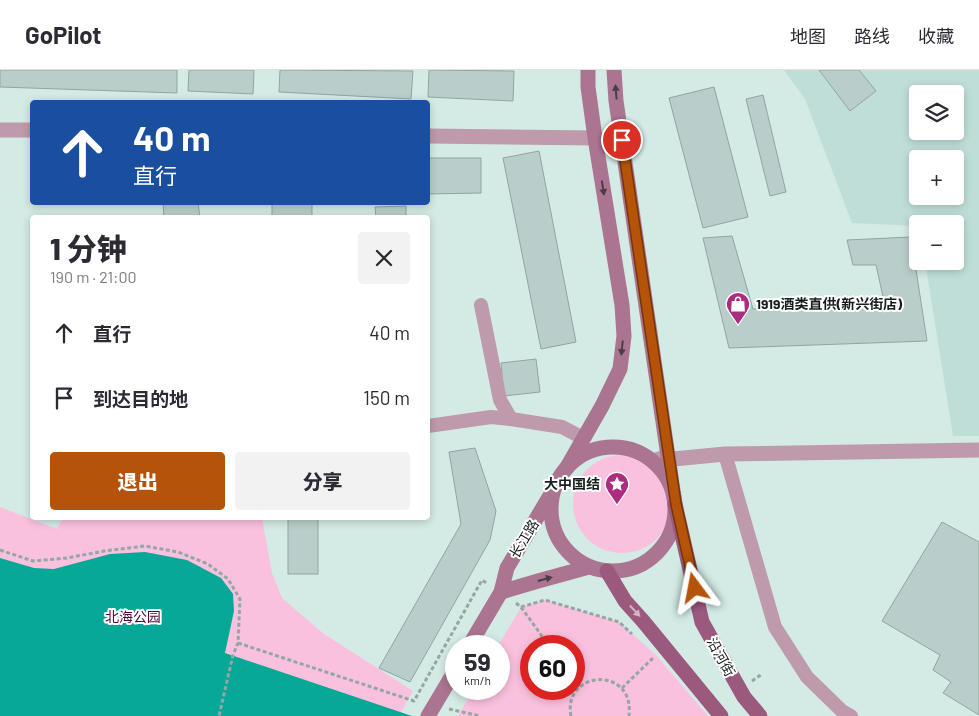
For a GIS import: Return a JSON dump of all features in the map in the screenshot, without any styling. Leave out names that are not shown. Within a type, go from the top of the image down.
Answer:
[{"type":"main road","points":[[588,70],[588,87],[622,305],[624,336],[620,369],[602,406],[559,479],[554,490],[551,510],[557,535],[572,556],[589,567],[619,572],[642,564],[653,558],[662,549],[673,528],[676,504],[618,111],[614,70]]},
{"type":"main road","points":[[566,469],[574,460],[596,449],[620,447],[632,450],[643,454],[662,470],[673,492],[676,504]]},
{"type":"main road","name":"长江路","points":[[476,635],[501,592],[507,568],[554,490]]},
{"type":"main road","name":"沿河街","points":[[676,504],[702,622],[744,697],[760,716]]},
{"type":"main road","points":[[501,592],[589,567]]},
{"type":"main road","points":[[607,571],[625,601],[720,716]]},
{"type":"main road","points":[[428,716],[445,687]]},
{"type":"street","points":[[0,130],[30,130]]},
{"type":"street","points":[[430,136],[595,138]]},
{"type":"street","points":[[481,304],[500,400],[511,419]]},
{"type":"street","points":[[430,426],[491,417],[562,427],[583,438]]},
{"type":"street","points":[[653,461],[725,454],[979,450]]},
{"type":"street","points":[[725,454],[775,627],[807,677],[842,711],[851,716]]},
{"type":"path","points":[[0,550],[33,561],[67,558],[145,546],[178,552],[208,564],[228,579],[240,599],[238,643],[233,655],[219,716]]},
{"type":"path","points":[[238,643],[414,702],[482,580],[521,607],[541,635]]},
{"type":"path","points":[[521,607],[545,600],[619,622],[634,635]]},
{"type":"path","points":[[622,688],[656,655]]},
{"type":"path","points":[[585,683],[596,679],[614,682],[622,688],[628,697],[629,716]]},
{"type":"path","points":[[571,700],[571,716]]},
{"type":"shaded area","points":[[784,70],[979,70],[979,436],[953,436],[926,270],[964,270],[964,215],[909,215],[909,226],[852,223],[805,99]]},
{"type":"shaded area","name":"北海公园","points":[[145,552],[187,560],[221,578],[233,594],[234,611],[225,653],[412,716],[0,716],[0,558],[34,568],[54,569],[110,554]]},
{"type":"green space","points":[[622,455],[641,459],[657,469],[667,485],[671,504],[667,523],[657,539],[641,549],[622,553],[603,549],[587,539],[577,523],[573,504],[577,485],[587,469],[603,459]]},
{"type":"green space","name":"北海公园","points":[[0,507],[57,529],[62,520],[262,520],[272,573],[282,598],[324,634],[413,691],[399,716],[0,716]]},
{"type":"green space","points":[[545,600],[619,622],[656,655],[708,716],[458,716],[467,700],[510,700],[510,635],[504,635],[521,607]]},
{"type":"building","points":[[0,70],[177,70],[177,93],[0,87]]},
{"type":"building","points":[[189,70],[254,70],[253,94],[188,91]]},
{"type":"building","points":[[280,70],[413,71],[411,99],[279,92]]},
{"type":"building","points":[[429,70],[514,71],[513,101],[428,97]]},
{"type":"building","points":[[819,70],[859,70],[876,91],[850,111]]},
{"type":"building","points":[[714,87],[748,217],[703,228],[669,98]]},
{"type":"building","points":[[763,95],[786,192],[770,196],[746,99]]},
{"type":"building","points":[[539,151],[576,342],[541,349],[503,158]]},
{"type":"building","points":[[430,158],[481,158],[481,193],[430,194]]},
{"type":"building","points":[[163,205],[198,205],[200,215],[164,215]]},
{"type":"building","points":[[272,205],[312,205],[312,215],[272,215]]},
{"type":"building","points":[[406,206],[406,215],[376,215],[375,207]]},
{"type":"building","points":[[732,236],[753,309],[884,301],[876,265],[853,265],[847,240],[909,237],[909,270],[916,270],[927,341],[729,348],[703,238]]},
{"type":"building","points":[[536,359],[540,392],[504,396],[501,363]]},
{"type":"building","points":[[475,448],[496,511],[490,540],[410,682],[379,668],[461,524],[449,452]]},
{"type":"building","points":[[288,520],[318,520],[318,574],[288,574]]},
{"type":"building","points":[[942,522],[979,542],[979,715],[943,693],[951,682],[933,670],[940,655],[882,621]]},
{"type":"place","name":"1919酒类直供(新兴街店)","points":[[738,325]]},
{"type":"place","name":"大中国结","points":[[617,505]]},
{"type":"route","points":[[622,140],[676,504],[695,588]]}]
